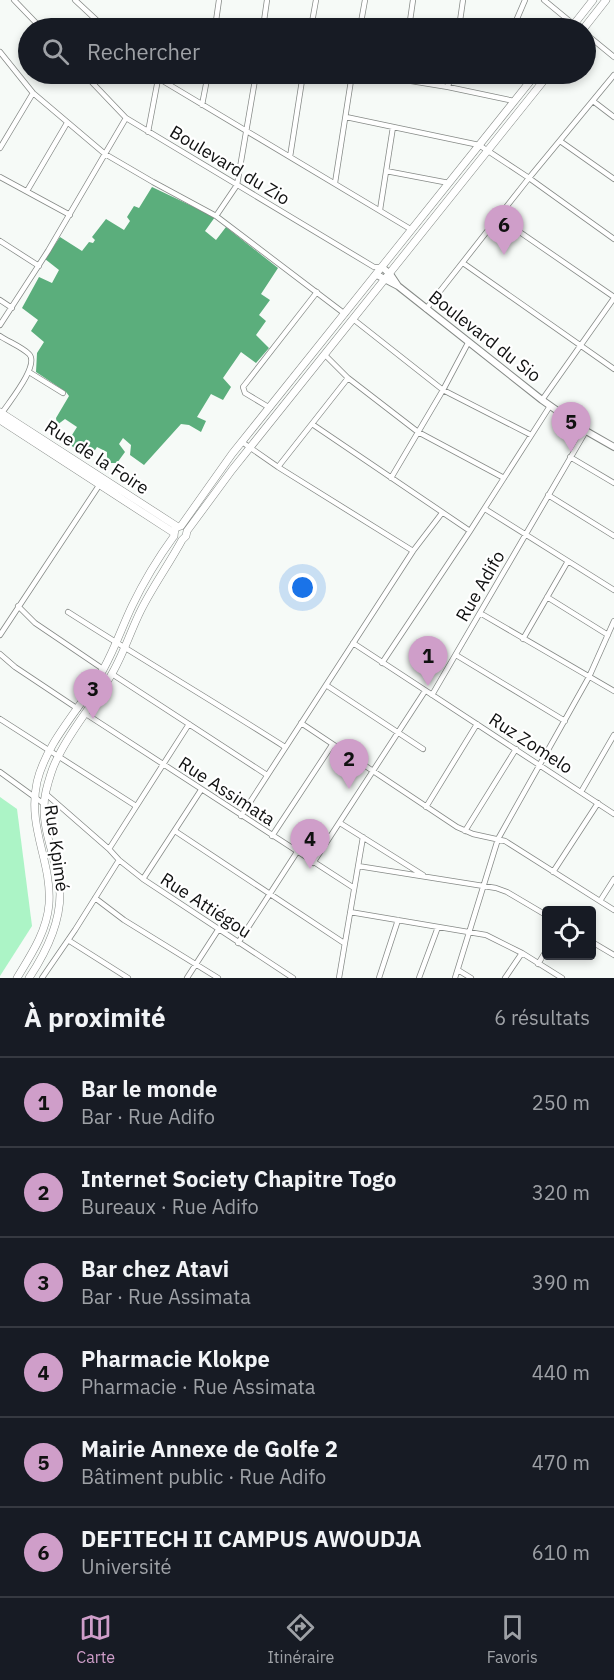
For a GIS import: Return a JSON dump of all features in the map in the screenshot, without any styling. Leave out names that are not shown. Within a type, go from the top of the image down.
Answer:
[{"type":"main road","points":[[580,18],[593,0]]},
{"type":"main road","points":[[592,18],[606,0]]},
{"type":"main road","points":[[179,530],[242,442],[528,84]]},
{"type":"main road","points":[[179,530],[250,449],[541,84]]},
{"type":"main road","points":[[1,415],[100,484],[179,530]]},
{"type":"main road","name":"Rue de la Foire","points":[[1,415],[179,530]]},
{"type":"main road","name":"Rue Kpimé","points":[[17,978],[43,929],[50,904],[48,879],[37,834],[35,797],[41,771],[50,752],[103,669],[140,590],[179,530],[186,537],[182,540],[140,612],[112,674],[58,757],[44,804],[48,841],[58,876],[59,903],[52,935],[29,978]]},
{"type":"main road","points":[[27,962],[35,969]]},
{"type":"street","points":[[14,0],[31,18]]},
{"type":"street","points":[[75,0],[94,18]]},
{"type":"street","points":[[216,18],[219,0]]},
{"type":"street","points":[[264,18],[267,0]]},
{"type":"street","points":[[313,18],[316,0]]},
{"type":"street","points":[[362,18],[365,0]]},
{"type":"street","points":[[411,18],[414,0]]},
{"type":"street","points":[[460,18],[463,0]]},
{"type":"street","points":[[517,18],[525,0]]},
{"type":"street","points":[[544,0],[564,18]]},
{"type":"street","points":[[596,43],[614,57]]},
{"type":"street","points":[[1,56],[18,76]]},
{"type":"street","points":[[426,309],[614,75]]},
{"type":"street","points":[[25,84],[105,154],[216,216],[345,314]]},
{"type":"street","name":"Boulevard du Zio","points":[[94,84],[126,118],[148,132],[374,267],[383,268]]},
{"type":"street","points":[[148,132],[157,84]]},
{"type":"street","points":[[170,84],[412,230]]},
{"type":"street","points":[[202,105],[206,84]]},
{"type":"street","points":[[216,216],[237,185],[254,84]]},
{"type":"street","points":[[290,157],[301,84]]},
{"type":"street","points":[[335,183],[351,84]]},
{"type":"street","points":[[435,84],[514,101]]},
{"type":"street","points":[[0,148],[33,93]]},
{"type":"street","points":[[593,101],[614,117]]},
{"type":"street","points":[[346,117],[479,145],[614,239]]},
{"type":"street","points":[[0,325],[39,266],[126,118]]},
{"type":"street","points":[[27,191],[67,123]]},
{"type":"street","points":[[380,210],[393,127]]},
{"type":"street","points":[[560,141],[614,179]]},
{"type":"street","points":[[386,171],[448,183]]},
{"type":"street","points":[[0,177],[70,215]]},
{"type":"street","points":[[498,217],[614,298],[542,400]]},
{"type":"street","points":[[0,241],[39,266]]},
{"type":"street","points":[[463,263],[614,369]]},
{"type":"street","points":[[374,267],[377,275]]},
{"type":"street","name":"Boulevard du Sio","points":[[383,268],[398,286]]},
{"type":"street","name":"Boulevard du Sio","points":[[377,275],[398,286],[550,406],[614,447]]},
{"type":"street","points":[[270,408],[245,393],[243,387],[317,292]]},
{"type":"street","points":[[0,300],[12,308]]},
{"type":"street","points":[[354,319],[444,390],[531,435]]},
{"type":"street","points":[[0,336],[29,354],[32,359],[29,372],[1,415]]},
{"type":"street","points":[[391,477],[444,390],[468,343]]},
{"type":"street","points":[[325,355],[348,378],[418,432],[504,478]]},
{"type":"street","points":[[29,372],[63,393]]},
{"type":"street","points":[[278,467],[348,378]]},
{"type":"street","points":[[382,663],[550,406]]},
{"type":"street","points":[[312,424],[470,531]]},
{"type":"street","name":"Rue Adifo","points":[[432,695],[586,431]]},
{"type":"street","points":[[242,442],[413,551]]},
{"type":"street","points":[[570,457],[614,483]]},
{"type":"street","points":[[0,634],[100,484]]},
{"type":"street","points":[[548,495],[614,536]]},
{"type":"street","points":[[485,508],[614,590]]},
{"type":"street","points":[[240,816],[413,551],[442,513]]},
{"type":"street","points":[[523,639],[568,561]]},
{"type":"street","points":[[547,597],[608,635]]},
{"type":"street","points":[[18,606],[35,623],[103,669]]},
{"type":"street","points":[[68,612],[285,747]]},
{"type":"street","points":[[480,613],[614,690]]},
{"type":"street","points":[[455,978],[498,839],[589,677],[614,621]]},
{"type":"street","points":[[353,643],[432,695]]},
{"type":"street","points":[[0,654],[15,667],[78,709]]},
{"type":"street","points":[[456,655],[566,720]]},
{"type":"street","points":[[112,674],[267,775]]},
{"type":"street","points":[[326,684],[423,749]]},
{"type":"street","points":[[313,863],[425,691]]},
{"type":"street","name":"Ruz Zomelo","points":[[432,695],[614,814]]},
{"type":"street","name":"Rue Assimata","points":[[86,714],[354,888]]},
{"type":"street","points":[[0,719],[136,806]]},
{"type":"street","points":[[301,723],[465,831],[498,839],[614,910]]},
{"type":"street","points":[[109,849],[189,724]]},
{"type":"street","points":[[426,807],[477,724]]},
{"type":"street","points":[[581,792],[614,735]]},
{"type":"street","points":[[608,744],[614,748]]},
{"type":"street","points":[[272,836],[332,745]]},
{"type":"street","points":[[465,831],[516,749]]},
{"type":"street","points":[[0,772],[44,804]]},
{"type":"street","points":[[143,879],[201,790]]},
{"type":"street","name":"Rue Attiégou","points":[[46,794],[143,879],[293,978]]},
{"type":"street","points":[[553,872],[598,803]]},
{"type":"street","points":[[340,823],[425,876]]},
{"type":"street","points":[[176,831],[344,943]]},
{"type":"street","points":[[339,978],[363,837]]},
{"type":"street","points":[[238,943],[297,852]]},
{"type":"street","points":[[42,978],[119,860]]},
{"type":"street","points":[[358,866],[484,885],[507,892],[542,913]]},
{"type":"street","points":[[600,902],[614,879]]},
{"type":"street","points":[[95,898],[106,908],[219,978]]},
{"type":"street","points":[[350,912],[496,938],[561,978]]},
{"type":"street","points":[[379,978],[398,920]]},
{"type":"street","points":[[419,978],[438,927]]},
{"type":"street","points":[[187,978],[218,930]]},
{"type":"street","points":[[68,939],[128,978]]},
{"type":"street","points":[[596,945],[614,955]]},
{"type":"street","points":[[505,978],[522,953]]},
{"type":"street","points":[[538,964],[542,958]]},
{"type":"street","points":[[458,970],[471,978]]},
{"type":"street","points":[[112,978],[116,971]]},
{"type":"shaded area","points":[[152,187],[215,217],[205,231],[216,240],[226,227],[278,268],[261,294],[270,300],[259,315],[266,321],[256,335],[269,348],[256,363],[241,352],[223,378],[231,387],[223,400],[211,394],[197,417],[206,421],[201,432],[189,425],[181,424],[144,465],[130,455],[131,445],[123,438],[119,444],[125,452],[117,463],[107,463],[107,452],[97,447],[90,458],[67,443],[77,427],[65,419],[57,425],[56,418],[69,396],[36,372],[37,353],[44,342],[31,331],[38,320],[22,308],[39,277],[52,283],[59,270],[45,259],[60,237],[82,251],[89,242],[93,243],[95,240],[92,237],[106,219],[124,230],[130,221],[127,217],[134,206],[139,208]]},
{"type":"shaded area","points":[[0,797],[17,809],[32,926],[0,976]]},
{"type":"place","name":"DEFITECH II CAMPUS AWOUDJA","points":[[504,255]]},
{"type":"place","name":"Mairie Annexe de Golfe 2","points":[[571,452]]},
{"type":"place","name":"Bar le monde","points":[[428,686]]},
{"type":"place","name":"Bar chez Atavi","points":[[93,719]]},
{"type":"place","name":"Internet Society Chapitre Togo","points":[[349,789]]},
{"type":"place","name":"Pharmacie Klokpe","points":[[310,869]]}]
